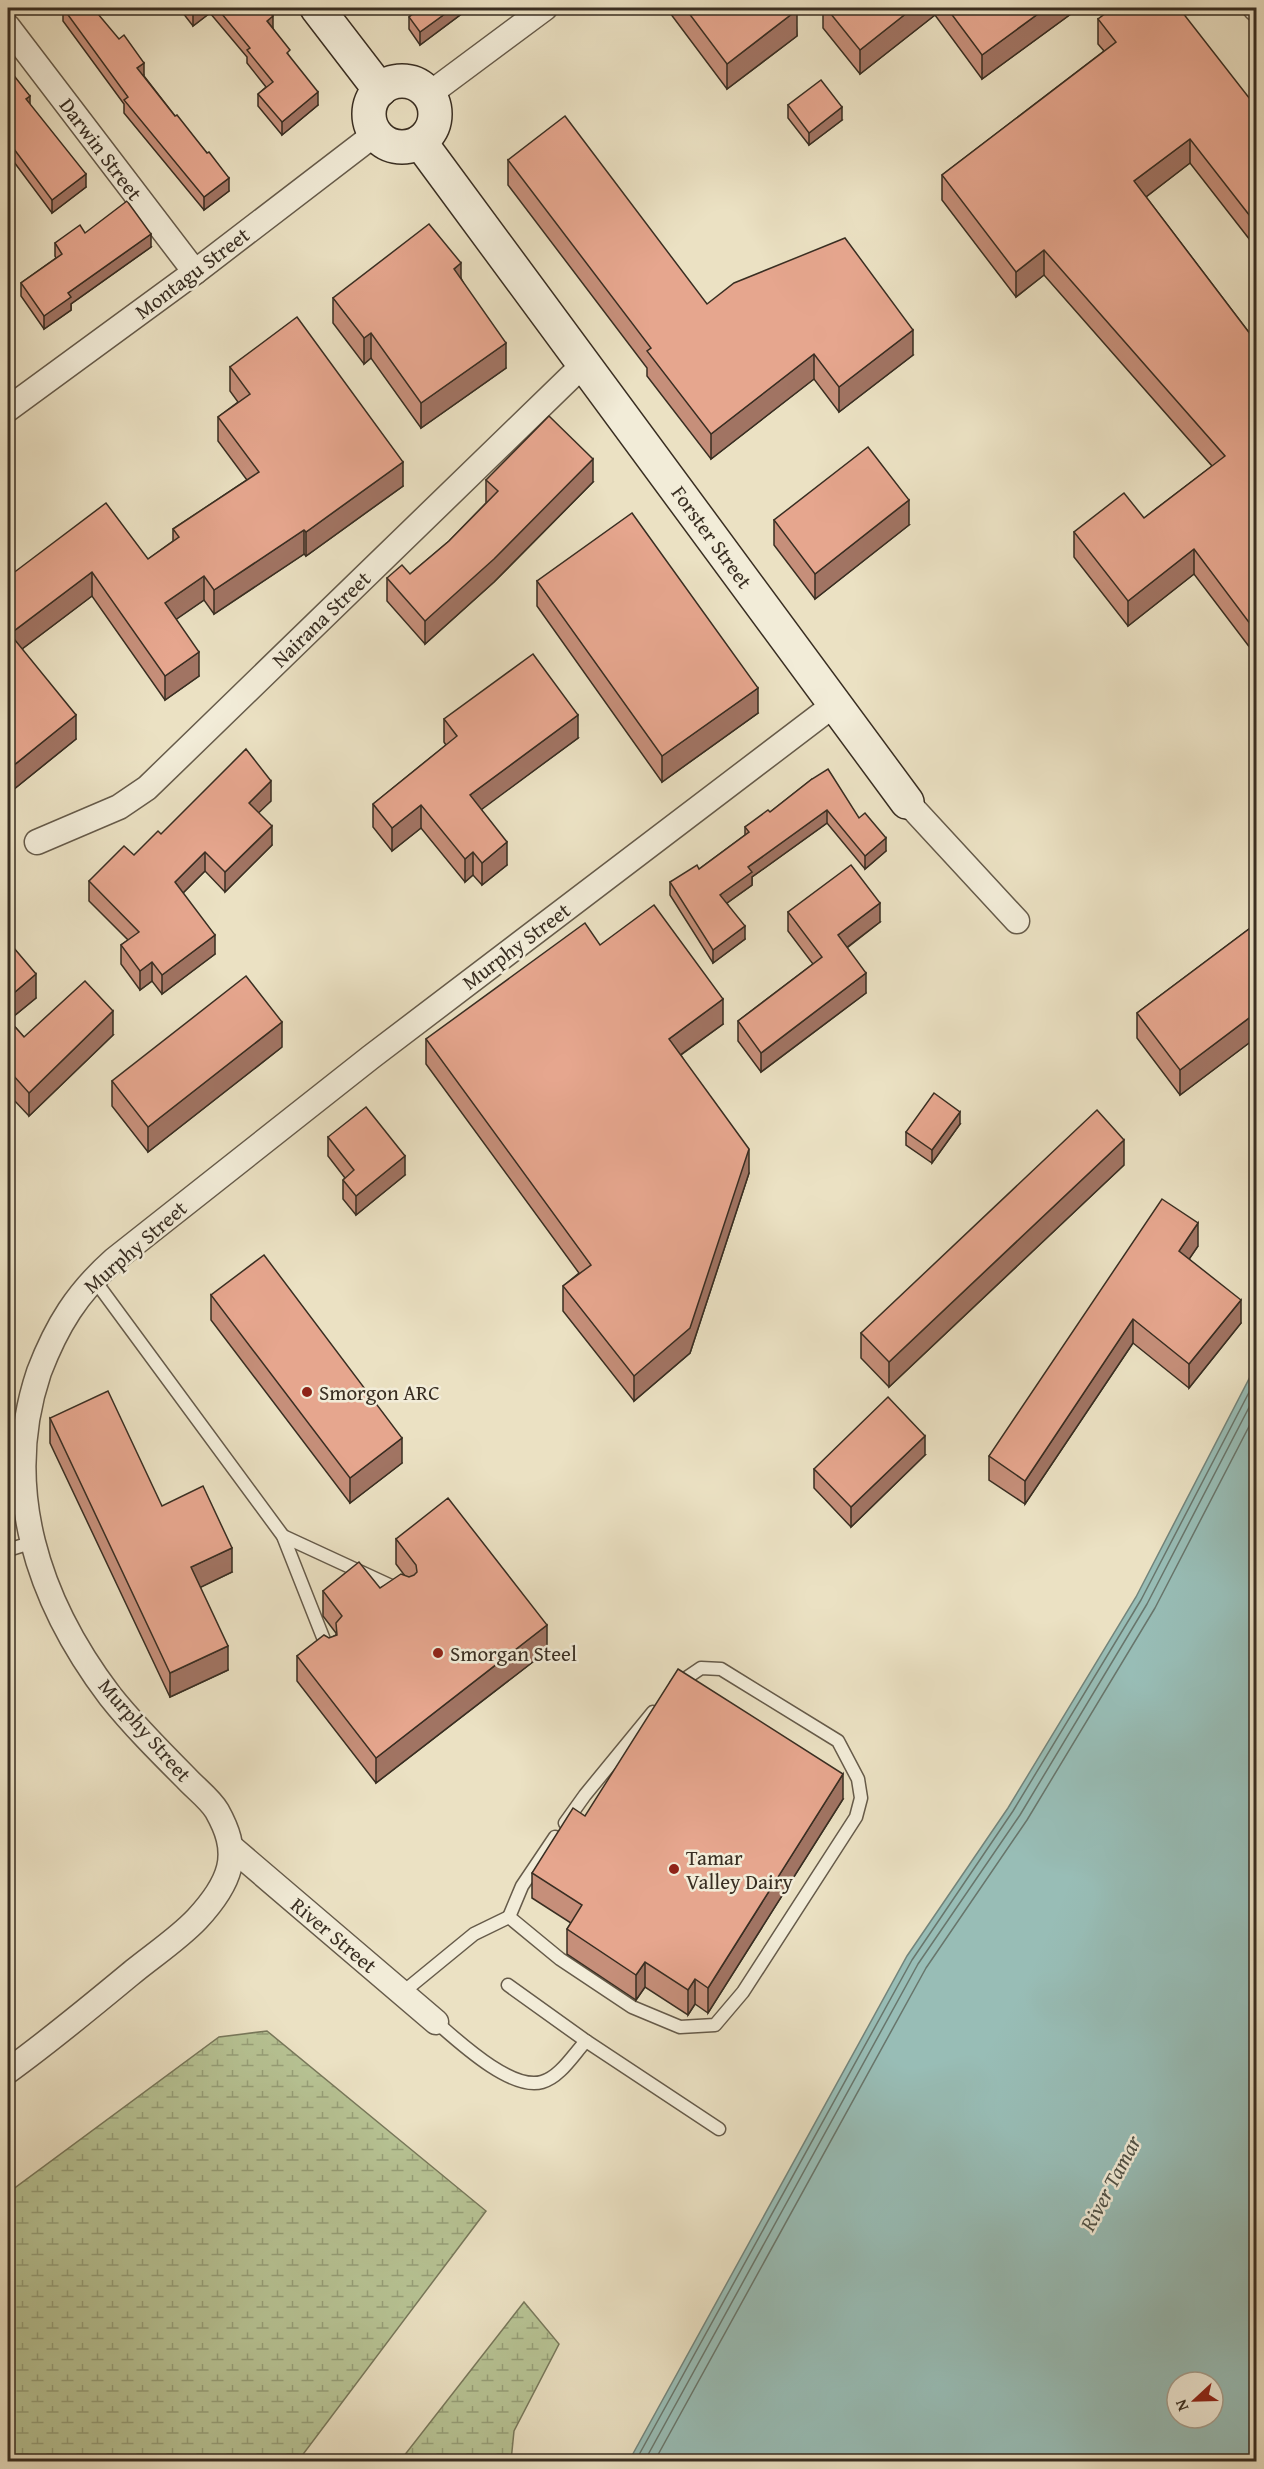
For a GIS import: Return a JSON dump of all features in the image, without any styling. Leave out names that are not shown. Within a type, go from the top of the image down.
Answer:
[{"type":"street","points":[[317,8],[380,90]]},
{"type":"street","points":[[428,95],[544,8]]},
{"type":"street","name":"Darwin Street","points":[[8,27],[195,272]]},
{"type":"street","points":[[400,81],[420,87],[428,95],[433,104],[433,125],[420,141],[411,146],[392,146],[375,134],[371,127],[369,111],[380,90],[400,81]]},
{"type":"street","name":"Montagu Street","points":[[8,409],[195,272],[375,134]]},
{"type":"street","name":"Forster Street","points":[[420,141],[907,801],[1017,921]]},
{"type":"street","name":"Nairana Street","points":[[38,842],[119,807],[147,788],[584,364]]},
{"type":"street","name":"Murphy Street","points":[[231,1847],[216,1808],[148,1740],[110,1696],[69,1635],[42,1582],[19,1547],[13,1478],[24,1413],[57,1328],[93,1278],[114,1260],[371,1057],[835,704]]},
{"type":"street","points":[[8,2071],[40,2048],[195,1921],[220,1889],[229,1870],[231,1847]]},
{"type":"street","name":"River Street","points":[[231,1847],[436,2022]]},
{"type":"lane","points":[[93,1278],[283,1536],[330,1655]]},
{"type":"lane","points":[[283,1536],[409,1594]]},
{"type":"lane","points":[[402,1993],[474,1934],[509,1917],[522,1886],[585,1795],[676,1684],[702,1668],[721,1669],[838,1741],[858,1779],[861,1798],[855,1817],[743,1992],[715,2025],[680,2027],[632,2007],[560,1959],[509,1917]]},
{"type":"lane","points":[[508,1985],[586,2042],[719,2129]]},
{"type":"lane","points":[[436,2022],[472,2053],[520,2083],[541,2082],[558,2072],[586,2042]]},
{"type":"green space","points":[[267,2031],[486,2211],[298,2461],[8,2461],[8,2193],[219,2037]]},
{"type":"green space","points":[[524,2302],[559,2344],[514,2431],[511,2461],[400,2461]]},
{"type":"water","name":"River Tamar","points":[[1256,1370],[1256,2461],[629,2461],[907,1956],[1008,1808],[1136,1597],[1250,1377]]},
{"type":"building","points":[[63,8],[93,8],[119,39],[124,35],[144,63],[137,68],[229,178],[204,197],[124,100],[128,97]]},
{"type":"building","points":[[189,8],[201,8],[193,13]]},
{"type":"building","points":[[217,8],[266,8],[273,16],[267,21],[290,50],[287,53],[318,92],[282,122],[258,94],[273,82],[247,50],[250,48]]},
{"type":"building","points":[[415,8],[453,8],[420,32],[409,17],[418,10]]},
{"type":"building","points":[[685,8],[795,8],[797,10],[727,64]]},
{"type":"building","points":[[826,8],[913,8],[860,50]]},
{"type":"building","points":[[947,8],[1046,8],[982,55]]},
{"type":"building","points":[[1113,8],[1179,8],[1257,108],[1257,225],[1190,139],[1134,181],[1257,343],[1257,633],[1194,549],[1128,601],[1074,532],[1124,493],[1144,518],[1225,456],[1044,250],[1016,272],[942,175],[1116,42],[1098,19]]},
{"type":"building","points":[[8,68],[30,96],[26,99],[86,174],[52,200],[8,141]]},
{"type":"building","points":[[821,80],[842,107],[809,133],[788,105]]},
{"type":"building","points":[[565,116],[707,304],[734,283],[845,238],[913,330],[839,387],[814,354],[711,434],[647,351],[651,348],[508,160]]},
{"type":"building","points":[[127,201],[151,234],[68,293],[71,297],[44,316],[21,283],[62,254],[55,243],[80,225],[85,233]]},
{"type":"building","points":[[429,224],[461,263],[454,269],[506,343],[421,403],[371,333],[364,338],[333,298]]},
{"type":"building","points":[[297,317],[403,462],[306,532],[304,530],[214,590],[204,576],[165,603],[199,652],[165,676],[92,572],[10,634],[76,715],[8,770],[8,577],[106,503],[148,559],[179,537],[173,529],[259,472],[218,417],[250,394],[230,367]]},
{"type":"building","points":[[549,416],[593,459],[494,559],[425,621],[387,578],[402,565],[410,574],[449,541],[498,491],[486,480]]},
{"type":"building","points":[[868,447],[909,500],[815,574],[774,520]]},
{"type":"building","points":[[632,513],[758,688],[662,756],[537,581]]},
{"type":"building","points":[[533,654],[578,715],[470,795],[507,842],[482,863],[473,852],[465,859],[421,805],[392,828],[373,804],[457,736],[444,719]]},
{"type":"building","points":[[246,749],[271,781],[249,803],[272,826],[225,872],[205,852],[175,882],[215,935],[162,975],[152,962],[140,971],[121,945],[139,932],[89,881],[124,846],[134,855],[158,831],[161,834]]},
{"type":"building","points":[[828,769],[859,818],[865,813],[886,838],[865,856],[827,810],[748,867],[752,872],[720,895],[745,926],[713,950],[670,882],[697,865],[699,869],[749,832],[745,827],[768,810],[770,812]]},
{"type":"building","points":[[851,865],[880,903],[838,935],[866,973],[761,1053],[738,1021],[822,957],[788,912]]},
{"type":"building","points":[[654,905],[723,999],[669,1039],[749,1149],[690,1328],[634,1376],[563,1286],[591,1265],[426,1039],[585,923],[600,945]]},
{"type":"building","points":[[1257,923],[1257,1012],[1180,1070],[1137,1013]]},
{"type":"building","points":[[8,941],[36,974],[8,998]]},
{"type":"building","points":[[246,976],[282,1022],[148,1127],[112,1081]]},
{"type":"building","points":[[85,981],[113,1011],[29,1093],[13,1075],[8,1080],[8,1019],[24,1037]]},
{"type":"building","points":[[934,1093],[960,1112],[932,1150],[906,1132]]},
{"type":"building","points":[[366,1107],[405,1156],[356,1196],[343,1180],[354,1170],[328,1137]]},
{"type":"building","points":[[1097,1110],[1124,1140],[889,1362],[861,1333]]},
{"type":"building","points":[[1162,1199],[1198,1223],[1179,1251],[1241,1300],[1189,1364],[1133,1319],[1025,1481],[989,1456]]},
{"type":"building","name":"Smorgon ARC","points":[[264,1255],[402,1438],[350,1478],[211,1295]]},
{"type":"building","points":[[108,1391],[162,1506],[203,1486],[232,1548],[191,1567],[228,1646],[170,1673],[50,1418]]},
{"type":"building","points":[[888,1397],[925,1436],[851,1507],[814,1469]]},
{"type":"building","name":"Smorgan Steel","points":[[448,1498],[547,1625],[376,1758],[297,1656],[324,1635],[329,1638],[337,1635],[336,1623],[342,1616],[323,1591],[359,1562],[380,1588],[401,1574],[409,1577],[417,1572],[416,1565],[396,1539]]},
{"type":"building","name":"Tamar Valley Dairy","points":[[678,1669],[843,1774],[708,1988],[695,1979],[688,1990],[645,1962],[636,1975],[567,1929],[582,1905],[532,1873],[573,1808],[585,1816]]},
{"type":"place","name":"Smorgon ARC","points":[[307,1392]]},
{"type":"place","name":"Smorgan Steel","points":[[438,1653]]},
{"type":"place","name":"Tamar Valley Dairy","points":[[674,1869]]}]
